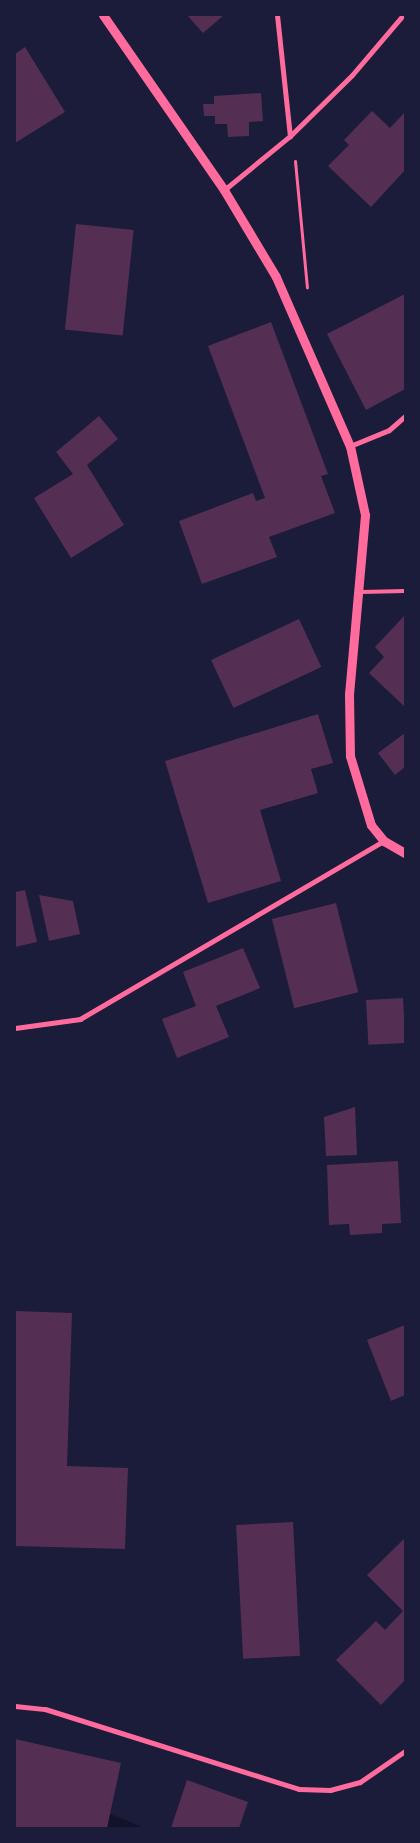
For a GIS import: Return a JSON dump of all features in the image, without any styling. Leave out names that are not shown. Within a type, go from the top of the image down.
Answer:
[{"type":"street","points":[[103,15],[224,190],[301,329],[350,446],[365,515],[361,592],[349,694],[350,756],[364,808],[384,841],[405,853]]},
{"type":"street","points":[[277,15],[290,136]]},
{"type":"street","points":[[224,190],[290,136],[352,75],[402,15]]},
{"type":"street","points":[[350,446],[390,430],[405,416]]},
{"type":"street","points":[[15,1028],[80,1019],[384,841]]},
{"type":"street","points":[[15,1706],[45,1709],[299,1789],[330,1790],[360,1782],[405,1752]]},
{"type":"lane","points":[[361,592],[405,591]]},
{"type":"path","points":[[290,136],[310,316],[301,329]]},
{"type":"shaded area","points":[[110,1814],[145,1828],[107,1828]]},
{"type":"building","points":[[187,15],[224,15],[203,33]]},
{"type":"building","points":[[25,47],[65,112],[15,143],[15,54]]},
{"type":"building","points":[[261,93],[263,121],[249,122],[249,136],[228,137],[227,124],[215,124],[215,116],[204,116],[203,104],[214,104],[214,96]]},
{"type":"building","points":[[372,111],[390,128],[405,112],[405,170],[371,207],[328,166],[349,145],[344,140]]},
{"type":"building","points":[[76,224],[134,230],[123,335],[65,329]]},
{"type":"building","points":[[405,294],[405,389],[366,410],[327,334]]},
{"type":"building","points":[[271,322],[328,474],[321,476],[335,513],[269,537],[277,557],[202,584],[179,521],[253,493],[256,501],[265,498],[208,346]]},
{"type":"building","points":[[99,416],[118,439],[87,465],[124,525],[71,558],[34,498],[73,474],[56,452]]},
{"type":"building","points":[[405,615],[405,707],[369,673],[384,657],[375,647]]},
{"type":"building","points":[[299,619],[321,667],[233,708],[211,660]]},
{"type":"building","points":[[318,714],[333,763],[311,769],[318,793],[260,810],[281,881],[208,903],[165,761]]},
{"type":"building","points":[[405,733],[405,767],[395,775],[378,753]]},
{"type":"building","points":[[25,890],[37,942],[15,947],[15,892]]},
{"type":"building","points":[[39,895],[73,901],[80,934],[49,941]]},
{"type":"building","points":[[336,903],[358,992],[294,1008],[272,919]]},
{"type":"building","points":[[243,948],[260,988],[216,1006],[229,1037],[177,1058],[162,1019],[196,1006],[183,972]]},
{"type":"building","points":[[403,998],[405,1043],[368,1045],[366,1000]]},
{"type":"building","points":[[355,1107],[357,1155],[326,1156],[324,1117]]},
{"type":"building","points":[[398,1161],[401,1223],[382,1224],[382,1233],[350,1235],[349,1224],[329,1225],[327,1165]]},
{"type":"building","points":[[15,1311],[72,1313],[67,1466],[128,1468],[125,1549],[15,1546]]},
{"type":"building","points":[[405,1325],[405,1395],[391,1401],[367,1340]]},
{"type":"building","points":[[293,1522],[300,1656],[243,1659],[236,1525]]},
{"type":"building","points":[[405,1538],[405,1680],[381,1705],[336,1660],[376,1621],[385,1630],[403,1611],[367,1575]]},
{"type":"building","points":[[15,1739],[121,1763],[107,1828],[15,1828]]},
{"type":"building","points":[[187,1780],[248,1802],[239,1828],[171,1828]]}]
